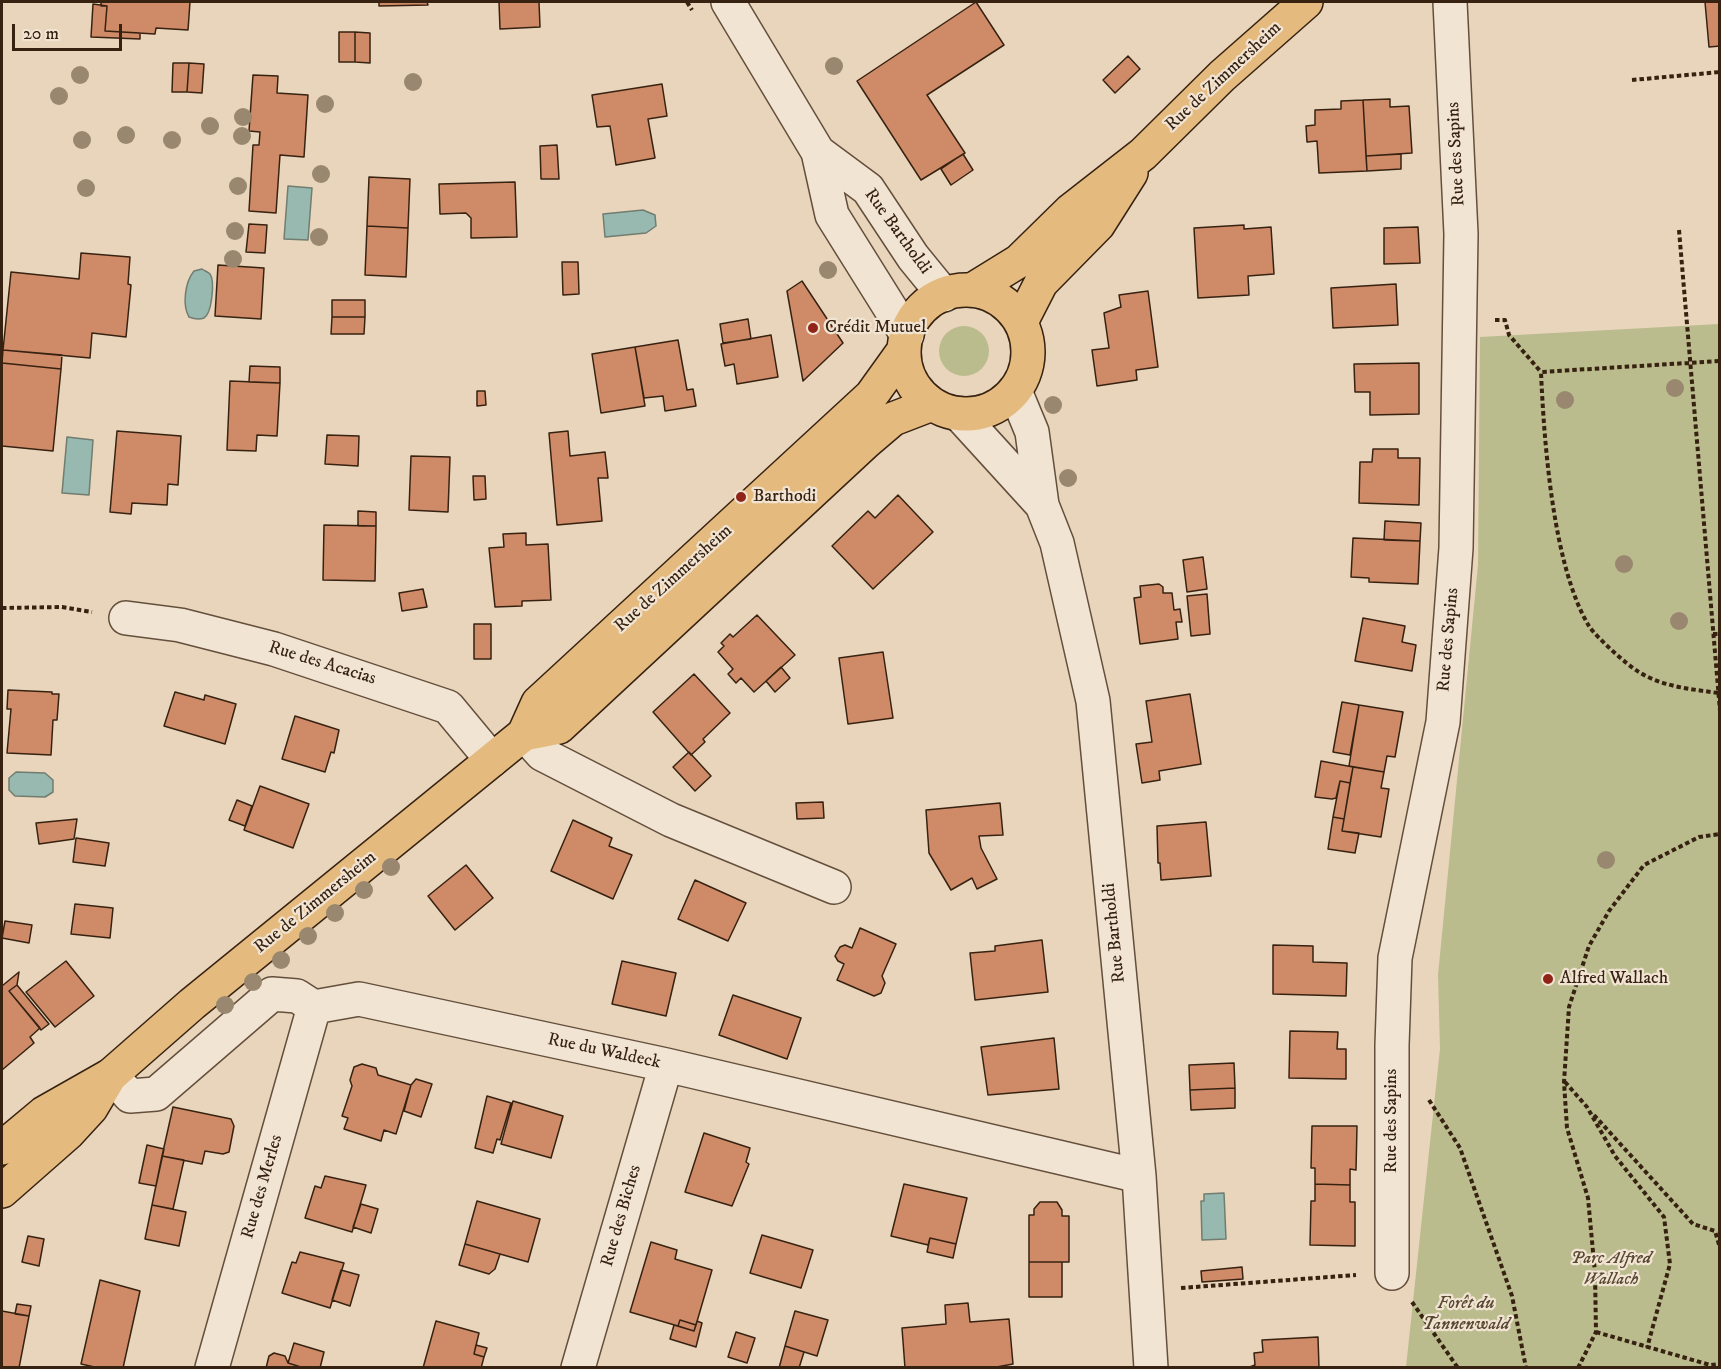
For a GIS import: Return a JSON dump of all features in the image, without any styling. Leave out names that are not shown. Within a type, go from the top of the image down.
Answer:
[{"type":"main road","name":"Rue de Zimmersheim","points":[[958,293],[1019,261],[1070,211],[1143,153],[1229,69],[1306,2]]},
{"type":"main road","name":"Rue de Zimmersheim","points":[[1021,322],[1041,283],[1098,225],[1143,153]]},
{"type":"main road","points":[[958,293],[999,299],[1021,322],[1027,340],[1028,358],[1024,375],[1015,391],[988,411],[946,409],[912,382],[906,366],[906,342],[926,305],[958,293]]},
{"type":"main road","name":"Rue de Zimmersheim","points":[[524,735],[538,703],[871,396],[906,342]]},
{"type":"main road","name":"Rue de Zimmersheim","points":[[2,1148],[44,1113],[111,1075],[192,1004],[524,735],[559,727],[893,419],[946,409]]},
{"type":"main road","name":"Rue de Zimmersheim","points":[[2,1191],[68,1133],[91,1108],[111,1075]]},
{"type":"street","name":"Rue Bartholdi","points":[[728,2],[818,152],[832,216],[906,342]]},
{"type":"street","name":"Rue des Sapins","points":[[1376,1274],[1392,1045],[1395,958],[1443,722],[1456,548],[1461,234],[1450,2]]},
{"type":"street","name":"Rue Bartholdi","points":[[818,152],[868,189],[913,256],[958,293]]},
{"type":"street","name":"Rue Bartholdi","points":[[1015,391],[1032,432],[1042,505],[1057,543],[1093,701],[1139,1176],[1151,1368]]},
{"type":"street","name":"Rue Bartholdi","points":[[946,409],[1042,505]]},
{"type":"street","name":"Rue des Acacias","points":[[126,618],[180,626],[274,649],[448,707],[492,760]]},
{"type":"street","points":[[524,735],[542,754],[671,820],[834,887]]},
{"type":"street","points":[[111,1075],[130,1096],[156,1094],[272,994],[297,996],[314,1007]]},
{"type":"street","name":"Rue du Waldeck","points":[[314,1007],[359,999],[666,1065],[1139,1176]]},
{"type":"street","name":"Rue des Merles","points":[[212,1368],[314,1007]]},
{"type":"street","name":"Rue des Biches","points":[[578,1368],[666,1065]]},
{"type":"path","points":[[1632,80],[1719,72]]},
{"type":"path","points":[[1679,230],[1719,711]]},
{"type":"path","points":[[1458,321],[1505,320],[1509,335],[1541,372],[1543,427],[1562,547],[1572,593],[1590,628],[1639,672],[1677,688],[1718,693]]},
{"type":"path","points":[[1541,372],[1719,361]]},
{"type":"path","points":[[2,608],[62,607],[126,618]]},
{"type":"path","points":[[1713,634],[1719,634]]},
{"type":"path","points":[[1578,1368],[1596,1332],[1595,1273],[1588,1198],[1567,1128],[1564,1082],[1569,1007],[1589,946],[1609,911],[1644,865],[1691,840],[1719,834]]},
{"type":"path","points":[[1564,1082],[1694,1224],[1715,1231],[1719,1248]]},
{"type":"path","points":[[1423,1092],[1460,1148],[1512,1296],[1526,1368]]},
{"type":"path","points":[[1587,1107],[1615,1155],[1665,1217],[1670,1264],[1647,1348]]},
{"type":"path","points":[[1177,1286],[1177,1288],[1376,1274],[1458,1368]]},
{"type":"path","points":[[1596,1332],[1710,1365],[1719,1364]]},
{"type":"green space","points":[[1719,324],[1719,1367],[1406,1367],[1440,1049],[1438,975],[1478,565],[1480,337]]},
{"type":"green space","points":[[964,326],[982,333],[989,351],[982,369],[964,376],[946,369],[939,351],[946,333]]},
{"type":"water","points":[[288,186],[312,188],[308,240],[284,239]]},
{"type":"water","points":[[643,210],[655,215],[656,226],[646,233],[605,237],[603,214]]},
{"type":"water","points":[[202,269],[212,278],[212,297],[207,315],[196,319],[189,317],[187,312],[186,294],[188,281],[194,271]]},
{"type":"water","points":[[67,437],[93,440],[89,495],[62,493]]},
{"type":"water","points":[[16,772],[45,773],[53,780],[53,792],[45,797],[15,796],[9,790],[9,778]]},
{"type":"water","points":[[1224,1193],[1226,1239],[1202,1240],[1201,1201],[1204,1201],[1204,1194]]},
{"type":"building","points":[[101,2],[190,2],[188,30],[156,28],[155,34],[105,31],[107,6],[101,6]]},
{"type":"building","points":[[379,2],[427,2],[428,5],[379,6]]},
{"type":"building","points":[[499,2],[539,2],[540,27],[500,29]]},
{"type":"building","points":[[976,2],[1004,45],[927,95],[965,153],[921,180],[857,81]]},
{"type":"building","points":[[1705,2],[1720,2],[1720,46],[1709,47]]},
{"type":"building","points":[[93,4],[107,6],[105,31],[140,33],[140,39],[91,37]]},
{"type":"building","points":[[339,32],[355,32],[355,62],[339,62]]},
{"type":"building","points":[[355,32],[370,33],[370,63],[355,62]]},
{"type":"building","points":[[1128,56],[1140,69],[1115,93],[1103,80]]},
{"type":"building","points":[[173,63],[189,63],[187,92],[172,92]]},
{"type":"building","points":[[189,63],[204,64],[202,93],[187,92]]},
{"type":"building","points":[[253,75],[278,76],[277,93],[308,95],[304,157],[280,155],[276,213],[249,211],[253,145],[259,145],[260,132],[249,131]]},
{"type":"building","points":[[662,84],[667,116],[648,119],[655,158],[616,165],[610,126],[597,127],[592,95]]},
{"type":"building","points":[[1390,99],[1390,107],[1409,106],[1412,153],[1366,156],[1363,100]]},
{"type":"building","points":[[1363,100],[1367,171],[1319,173],[1317,141],[1307,142],[1306,126],[1315,125],[1315,110],[1341,109],[1341,101]]},
{"type":"building","points":[[557,145],[559,179],[541,179],[540,146]]},
{"type":"building","points":[[963,154],[973,170],[951,185],[941,169]]},
{"type":"building","points":[[1401,154],[1401,169],[1367,171],[1366,156]]},
{"type":"building","points":[[369,177],[410,179],[408,228],[367,226]]},
{"type":"building","points":[[515,182],[517,237],[471,238],[471,218],[466,213],[440,214],[439,184]]},
{"type":"building","points":[[249,224],[267,225],[265,253],[246,252]]},
{"type":"building","points":[[1244,225],[1244,229],[1271,227],[1274,274],[1248,276],[1249,295],[1198,298],[1194,228]]},
{"type":"building","points":[[367,226],[408,228],[406,277],[365,275]]},
{"type":"building","points":[[1418,227],[1420,263],[1384,264],[1384,228]]},
{"type":"building","points":[[81,253],[130,257],[128,284],[131,285],[126,337],[92,333],[90,358],[3,350],[11,272],[79,279]]},
{"type":"building","points":[[562,262],[578,262],[579,294],[563,295]]},
{"type":"building","points":[[218,265],[264,268],[261,319],[215,316]]},
{"type":"building","name":"Crédit Mutuel","points":[[802,281],[843,343],[803,381],[787,291]]},
{"type":"building","points":[[1396,284],[1398,325],[1333,328],[1331,288]]},
{"type":"building","points":[[1148,291],[1158,367],[1136,370],[1137,380],[1097,386],[1092,350],[1109,348],[1104,313],[1121,307],[1119,295]]},
{"type":"building","points":[[332,300],[365,300],[365,317],[332,317]]},
{"type":"building","points":[[332,317],[365,317],[364,334],[331,334]]},
{"type":"building","points":[[748,319],[751,339],[723,343],[720,324]]},
{"type":"building","points":[[771,335],[778,377],[737,384],[734,364],[725,366],[721,344]]},
{"type":"building","points":[[678,340],[687,390],[693,389],[696,406],[665,411],[663,396],[644,398],[635,347]]},
{"type":"building","points":[[635,347],[645,406],[601,413],[592,354]]},
{"type":"building","points":[[3,350],[62,355],[61,369],[2,363]]},
{"type":"building","points":[[2,363],[61,369],[53,451],[2,446]]},
{"type":"building","points":[[1419,363],[1419,414],[1370,415],[1370,392],[1355,392],[1354,364]]},
{"type":"building","points":[[250,366],[280,367],[280,383],[249,382]]},
{"type":"building","points":[[230,381],[280,383],[277,436],[257,435],[256,451],[227,450]]},
{"type":"building","points":[[477,391],[485,391],[486,405],[477,406]]},
{"type":"building","points":[[117,431],[181,436],[178,485],[168,484],[167,505],[132,503],[131,514],[110,512]]},
{"type":"building","points":[[568,431],[570,456],[605,452],[608,478],[598,478],[602,521],[557,525],[549,433]]},
{"type":"building","points":[[327,435],[359,436],[358,466],[325,464]]},
{"type":"building","points":[[1373,449],[1398,449],[1398,458],[1420,458],[1419,505],[1359,503],[1360,462],[1372,462]]},
{"type":"building","points":[[411,456],[450,457],[448,512],[409,510]]},
{"type":"building","points":[[473,476],[485,476],[486,499],[474,500]]},
{"type":"building","points":[[898,495],[933,532],[873,589],[832,546],[868,511],[875,518]]},
{"type":"building","points":[[358,511],[376,512],[376,526],[358,526]]},
{"type":"building","points":[[1385,521],[1421,523],[1420,541],[1384,540]]},
{"type":"building","points":[[324,525],[376,526],[375,581],[323,580]]},
{"type":"building","points":[[526,533],[526,545],[548,544],[551,600],[522,601],[522,606],[495,607],[489,548],[504,547],[503,534]]},
{"type":"building","points":[[1353,538],[1420,541],[1418,584],[1369,582],[1369,578],[1351,577]]},
{"type":"building","points":[[1203,557],[1207,589],[1187,592],[1183,560]]},
{"type":"building","points":[[1159,584],[1163,587],[1163,593],[1172,593],[1174,610],[1180,609],[1182,622],[1176,622],[1178,639],[1140,644],[1134,598],[1141,597],[1140,586]]},
{"type":"building","points":[[423,589],[427,607],[402,611],[399,593]]},
{"type":"building","points":[[1207,594],[1210,634],[1191,636],[1187,596]]},
{"type":"building","points":[[757,615],[795,655],[754,692],[741,678],[736,683],[728,674],[733,669],[718,652],[724,646],[721,643],[730,634],[733,637]]},
{"type":"building","points":[[1363,618],[1405,626],[1402,642],[1416,645],[1412,671],[1355,661]]},
{"type":"building","points":[[474,624],[491,624],[491,659],[474,659]]},
{"type":"building","points":[[883,652],[893,718],[848,724],[839,658]]},
{"type":"building","points":[[781,667],[790,678],[775,692],[766,681]]},
{"type":"building","points":[[694,674],[730,713],[703,739],[705,742],[691,755],[653,712]]},
{"type":"building","points":[[8,690],[59,694],[57,720],[53,720],[51,755],[7,753],[11,709],[7,709]]},
{"type":"building","points":[[175,692],[204,700],[205,695],[236,704],[225,744],[164,726]]},
{"type":"building","points":[[1190,694],[1201,764],[1159,771],[1160,780],[1142,783],[1136,744],[1152,742],[1146,701]]},
{"type":"building","points":[[1342,702],[1359,705],[1350,755],[1333,752]]},
{"type":"building","points":[[1359,705],[1403,712],[1395,757],[1387,756],[1384,772],[1349,766]]},
{"type":"building","points":[[295,716],[339,730],[334,753],[331,752],[325,772],[282,759]]},
{"type":"building","points":[[689,752],[711,776],[695,791],[673,767]]},
{"type":"building","points":[[1321,761],[1353,767],[1350,783],[1340,781],[1336,798],[1315,797]]},
{"type":"building","points":[[1353,767],[1384,772],[1381,788],[1389,789],[1381,837],[1342,831]]},
{"type":"building","points":[[1340,781],[1350,783],[1344,819],[1333,817]]},
{"type":"building","points":[[260,786],[309,804],[293,848],[244,830]]},
{"type":"building","points":[[237,800],[252,806],[245,826],[229,820]]},
{"type":"building","points":[[823,802],[824,818],[797,819],[796,803]]},
{"type":"building","points":[[1000,803],[1003,835],[979,836],[981,848],[997,879],[977,889],[972,878],[951,890],[929,853],[926,810]]},
{"type":"building","points":[[1333,817],[1344,819],[1342,831],[1359,833],[1355,853],[1328,849]]},
{"type":"building","points":[[77,819],[74,839],[39,844],[36,823]]},
{"type":"building","points":[[573,820],[612,838],[609,846],[632,855],[613,899],[551,871]]},
{"type":"building","points":[[1206,822],[1211,876],[1161,880],[1157,826]]},
{"type":"building","points":[[76,838],[109,843],[105,866],[73,862]]},
{"type":"building","points":[[466,865],[493,898],[455,930],[428,896]]},
{"type":"building","points":[[695,880],[746,903],[728,941],[678,919]]},
{"type":"building","points":[[75,904],[113,908],[110,938],[71,934]]},
{"type":"building","points":[[5,921],[32,925],[29,943],[2,938]]},
{"type":"building","points":[[860,928],[896,944],[882,976],[885,983],[881,993],[874,996],[837,980],[844,964],[835,956],[840,947],[845,945],[852,948]]},
{"type":"building","points":[[1042,940],[1048,992],[975,1000],[970,953],[995,951],[995,946]]},
{"type":"building","points":[[1273,945],[1313,946],[1313,962],[1347,963],[1346,996],[1273,994]]},
{"type":"building","points":[[66,961],[94,996],[55,1027],[26,992]]},
{"type":"building","points":[[622,961],[676,973],[666,1016],[612,1004]]},
{"type":"building","points":[[19,972],[17,985],[9,991],[40,1028],[30,1037],[34,1043],[2,1070],[2,986]]},
{"type":"building","points":[[17,985],[49,1024],[41,1030],[9,991]]},
{"type":"building","points":[[733,995],[801,1018],[787,1059],[719,1035]]},
{"type":"building","points":[[1290,1031],[1338,1032],[1337,1049],[1346,1049],[1346,1079],[1289,1078]]},
{"type":"building","points":[[1054,1038],[1059,1089],[988,1095],[981,1047]]},
{"type":"building","points":[[1234,1063],[1235,1088],[1190,1090],[1189,1065]]},
{"type":"building","points":[[362,1064],[376,1068],[378,1075],[411,1085],[396,1134],[384,1130],[381,1141],[344,1129],[348,1118],[342,1116],[352,1086],[350,1080],[354,1067]]},
{"type":"building","points":[[416,1079],[432,1084],[421,1117],[404,1111],[411,1085]]},
{"type":"building","points":[[1235,1088],[1235,1108],[1191,1110],[1190,1090]]},
{"type":"building","points":[[487,1096],[511,1103],[500,1140],[497,1139],[493,1153],[475,1148]]},
{"type":"building","points":[[513,1101],[563,1116],[551,1158],[501,1144]]},
{"type":"building","points":[[173,1107],[231,1119],[234,1126],[229,1152],[223,1154],[205,1151],[202,1164],[162,1156]]},
{"type":"building","points":[[1312,1126],[1357,1126],[1356,1170],[1350,1169],[1350,1185],[1315,1184],[1315,1168],[1311,1168]]},
{"type":"building","points":[[704,1133],[750,1148],[746,1162],[749,1164],[732,1206],[685,1192]]},
{"type":"building","points":[[147,1145],[164,1149],[156,1186],[139,1183]]},
{"type":"building","points":[[162,1156],[184,1160],[173,1209],[152,1205]]},
{"type":"building","points":[[325,1176],[366,1185],[352,1232],[305,1218],[315,1186],[321,1188]]},
{"type":"building","points":[[904,1184],[967,1198],[956,1244],[930,1238],[928,1245],[891,1236]]},
{"type":"building","points":[[1315,1184],[1350,1185],[1350,1202],[1355,1202],[1355,1246],[1310,1245],[1311,1201],[1315,1201]]},
{"type":"building","points":[[477,1201],[540,1219],[528,1262],[465,1244]]},
{"type":"building","points":[[1040,1202],[1057,1202],[1062,1210],[1062,1216],[1069,1216],[1069,1262],[1029,1262],[1029,1215],[1034,1215],[1034,1209]]},
{"type":"building","points":[[361,1204],[378,1209],[371,1233],[353,1227]]},
{"type":"building","points":[[152,1205],[186,1212],[179,1246],[145,1239]]},
{"type":"building","points":[[762,1235],[813,1250],[801,1288],[750,1273]]},
{"type":"building","points":[[28,1236],[44,1239],[39,1266],[22,1262]]},
{"type":"building","points":[[930,1238],[956,1244],[953,1258],[927,1252]]},
{"type":"building","points":[[651,1242],[677,1250],[675,1259],[712,1270],[696,1325],[680,1320],[678,1326],[630,1312]]},
{"type":"building","points":[[465,1244],[500,1254],[495,1269],[489,1274],[459,1265]]},
{"type":"building","points":[[300,1252],[344,1263],[330,1308],[282,1293],[292,1262],[296,1263]]},
{"type":"building","points":[[1029,1262],[1062,1262],[1062,1297],[1029,1297]]},
{"type":"building","points":[[1242,1267],[1243,1279],[1202,1282],[1201,1271]]},
{"type":"building","points":[[341,1270],[359,1275],[350,1306],[332,1300]]},
{"type":"building","points":[[100,1280],[140,1291],[123,1368],[99,1368],[81,1364]]},
{"type":"building","points":[[968,1303],[970,1322],[1009,1319],[1013,1364],[991,1368],[905,1368],[902,1328],[946,1324],[945,1305]]},
{"type":"building","points":[[17,1304],[31,1306],[29,1316],[15,1314]]},
{"type":"building","points":[[2,1311],[29,1316],[19,1368],[2,1368]]},
{"type":"building","points":[[795,1311],[828,1320],[817,1356],[785,1346]]},
{"type":"building","points":[[680,1320],[696,1325],[694,1331],[678,1326]]},
{"type":"building","points":[[436,1321],[479,1333],[474,1354],[484,1357],[481,1368],[423,1368]]},
{"type":"building","points":[[697,1321],[702,1323],[696,1347],[670,1339],[674,1325],[694,1331]]},
{"type":"building","points":[[736,1332],[755,1338],[747,1363],[728,1357]]},
{"type":"building","points":[[1318,1337],[1319,1368],[1247,1368],[1255,1365],[1254,1353],[1263,1352],[1262,1340]]},
{"type":"building","points":[[294,1343],[324,1352],[320,1368],[304,1368],[288,1363]]},
{"type":"building","points":[[476,1345],[487,1348],[484,1357],[474,1354]]},
{"type":"building","points":[[785,1346],[804,1352],[799,1368],[779,1368]]},
{"type":"building","points":[[274,1353],[285,1356],[288,1363],[304,1368],[266,1368],[269,1356]]},
{"type":"place","name":"Crédit Mutuel","points":[[813,328]]},
{"type":"place","name":"Barthodi","points":[[741,497]]},
{"type":"place","name":"Alfred Wallach","points":[[1548,979]]},
{"type":"park label","name":"Parc Alfred Wallach","points":[[1611,1269]]},
{"type":"park label","name":"Forêt du Tannenwald","points":[[1466,1314]]}]
